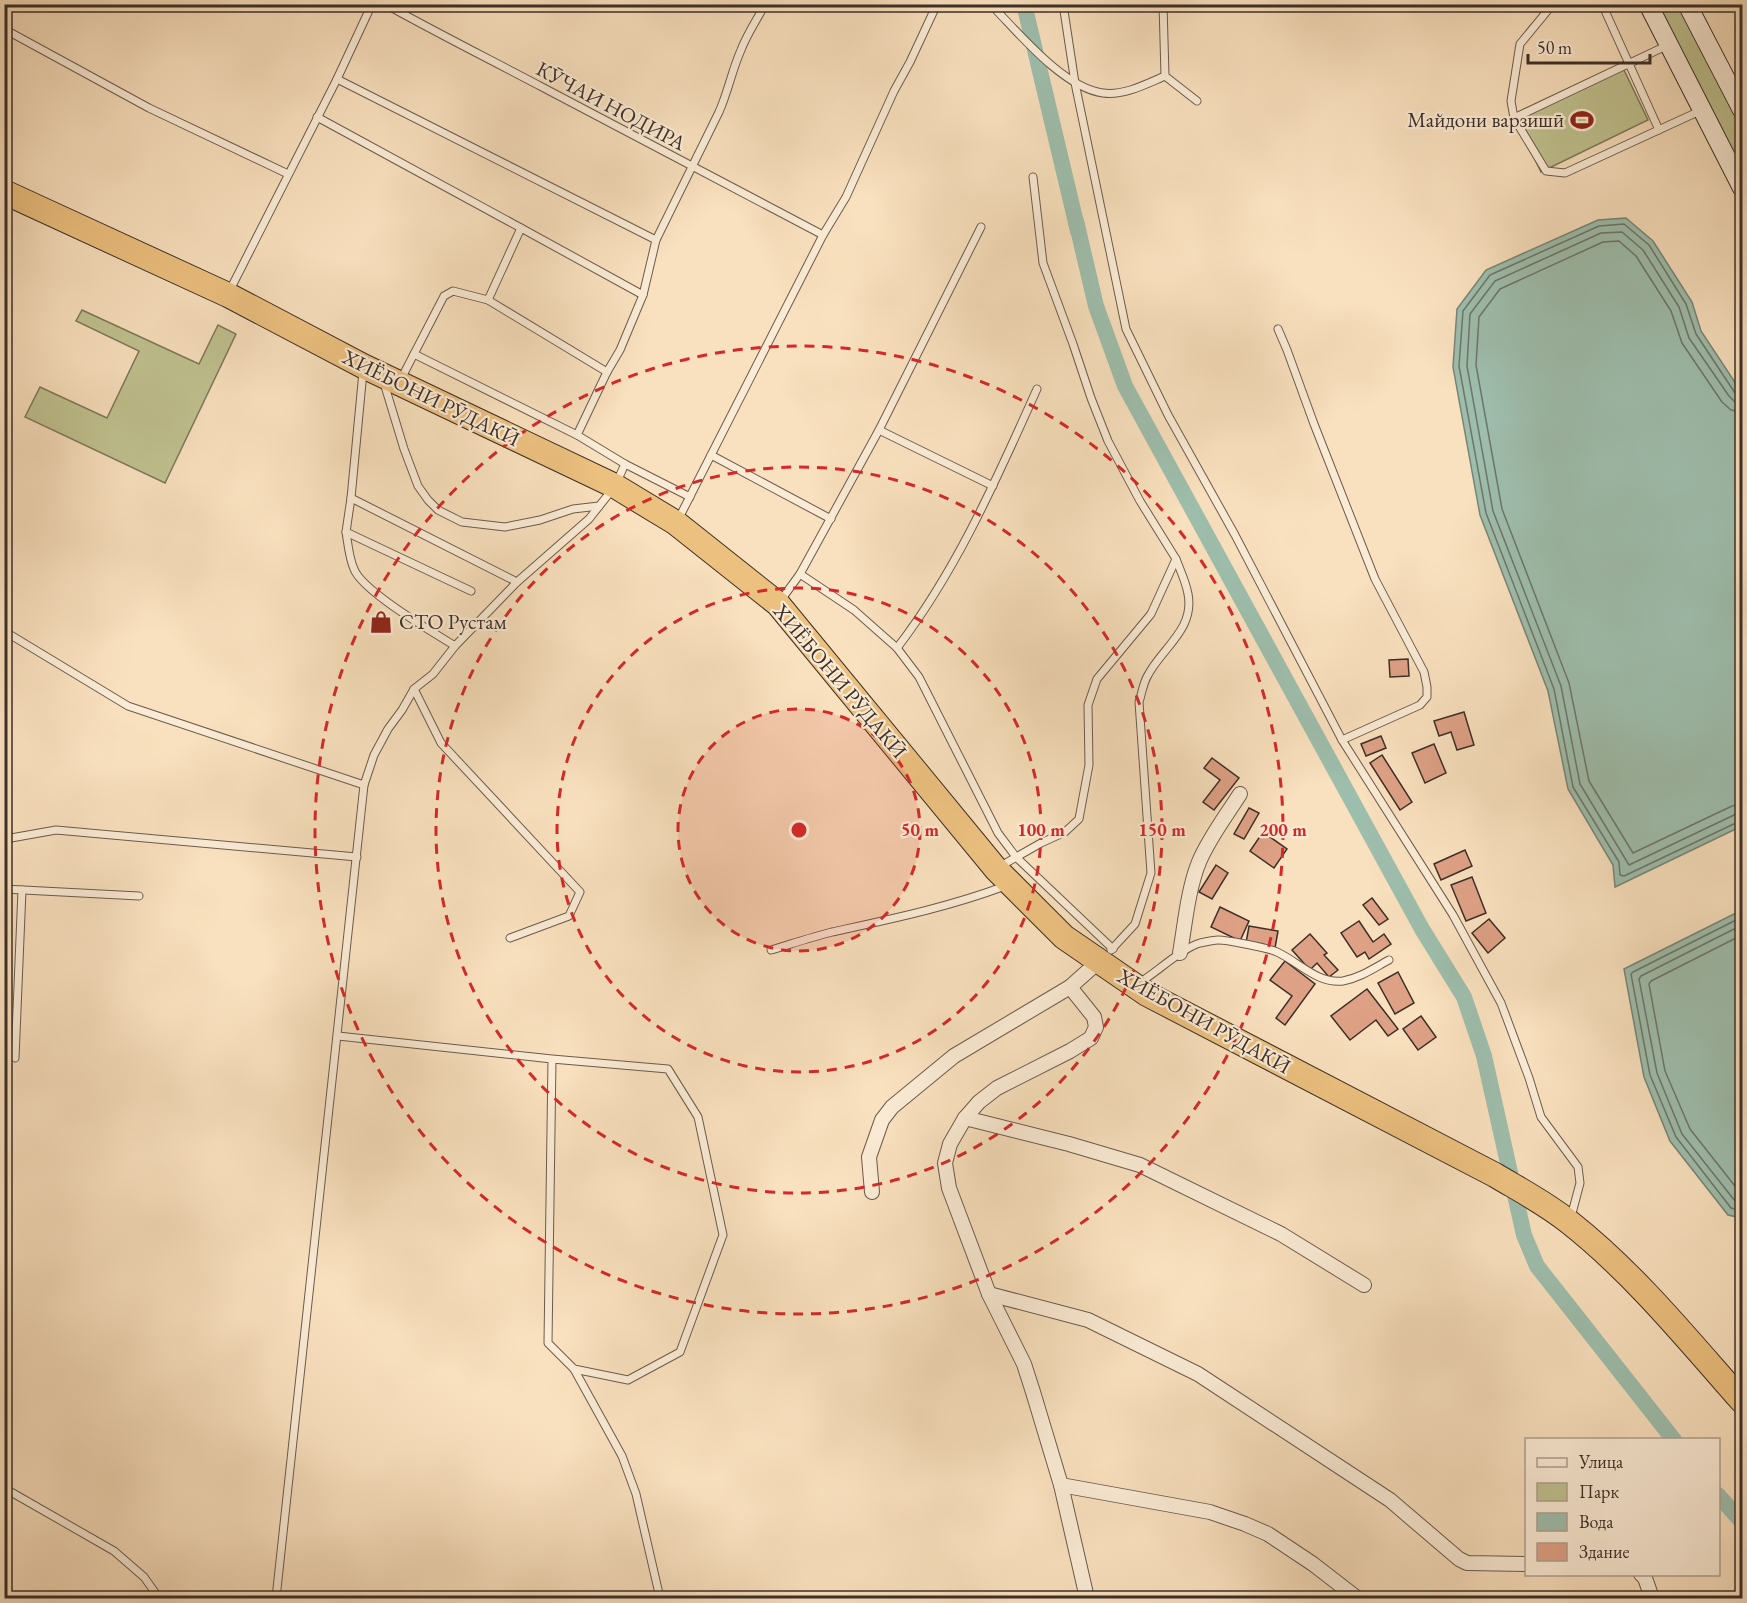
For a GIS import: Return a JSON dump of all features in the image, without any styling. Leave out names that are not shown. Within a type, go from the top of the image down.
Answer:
[{"type":"highway","name":"ХИЁБОНИ РӮДАКӢ","points":[[4,192],[228,295],[381,375],[620,475],[777,604],[1064,937],[1105,955],[1134,986],[1496,1175],[1549,1208],[1570,1223],[1624,1271],[1743,1401]]},
{"type":"main road","points":[[1648,4],[1743,188]]},
{"type":"main road","points":[[1687,4],[1743,110]]},
{"type":"street","points":[[1180,953],[1198,863],[1214,833],[1240,794]]},
{"type":"street","points":[[872,1192],[869,1157],[882,1120],[892,1107],[954,1056],[1070,987],[1105,955]]},
{"type":"street","points":[[1070,987],[1095,1017],[1096,1028],[1091,1038],[997,1088],[980,1102],[965,1118],[950,1144],[945,1162],[949,1188],[989,1294],[1024,1364],[1061,1485],[1087,1599]]},
{"type":"street","points":[[965,1118],[1069,1144],[1140,1165],[1281,1234],[1364,1285]]},
{"type":"street","points":[[989,1294],[1088,1320],[1198,1374],[1390,1500],[1467,1563],[1525,1564]]},
{"type":"street","points":[[1061,1485],[1210,1512],[1245,1524],[1268,1534],[1313,1564],[1357,1599]]},
{"type":"street","points":[[1642,1576],[1652,1599]]},
{"type":"lane","points":[[228,295],[337,79],[372,4]]},
{"type":"lane","name":"КӮЧАИ НОДИРА","points":[[385,4],[823,235]]},
{"type":"lane","points":[[577,435],[620,350],[642,295],[656,240],[728,92],[741,49],[765,4]]},
{"type":"lane","points":[[676,523],[823,235],[846,197],[937,4]]},
{"type":"lane","points":[[1063,4],[1076,83],[1126,329],[1168,416],[1235,535],[1342,740],[1454,915],[1501,1003],[1541,1117],[1578,1167],[1580,1183],[1570,1223]]},
{"type":"lane","points":[[1163,4],[1165,76]]},
{"type":"lane","points":[[1553,4],[1520,44],[1511,101],[1514,118],[1546,171],[1565,173],[1702,110]]},
{"type":"lane","points":[[1602,4],[1659,130]]},
{"type":"lane","points":[[996,8],[1030,45],[1067,78],[1076,83],[1102,93],[1117,92],[1132,90],[1165,76]]},
{"type":"lane","points":[[4,29],[149,108],[288,174]]},
{"type":"lane","points":[[1514,118],[1668,45]]},
{"type":"lane","points":[[1165,76],[1197,100]]},
{"type":"lane","points":[[337,79],[656,240]]},
{"type":"lane","points":[[318,117],[642,295]]},
{"type":"lane","points":[[1033,177],[1043,263],[1091,398],[1108,441],[1140,501],[1176,559],[1188,593],[1189,611],[1184,627],[1146,678],[1139,702],[1151,873],[1135,924],[1105,955]]},
{"type":"lane","points":[[777,604],[800,574],[831,519],[879,430],[981,227]]},
{"type":"lane","points":[[488,300],[521,228]]},
{"type":"lane","points":[[455,646],[386,601],[360,580],[354,570],[346,532],[351,498],[381,375],[414,354],[444,296],[453,291],[488,300],[607,372]]},
{"type":"lane","points":[[1278,329],[1375,579],[1424,672],[1427,687],[1427,697],[1420,705],[1342,740]]},
{"type":"lane","points":[[414,354],[577,435],[620,475],[690,497]]},
{"type":"lane","points":[[381,375],[418,486],[438,510],[462,522],[505,527],[540,520],[573,509],[599,506]]},
{"type":"lane","points":[[897,648],[919,619],[955,558],[993,486],[1037,389]]},
{"type":"lane","points":[[879,430],[993,486]]},
{"type":"lane","points":[[711,455],[831,519]]},
{"type":"lane","points":[[276,1599],[364,785],[374,755],[414,689],[433,674],[455,646],[517,582],[589,519],[620,475]]},
{"type":"lane","points":[[351,498],[517,582]]},
{"type":"lane","points":[[346,532],[471,591]]},
{"type":"lane","points":[[771,950],[831,932],[970,899],[1065,832],[1079,819],[1089,765],[1088,705],[1097,680],[1151,614],[1176,559]]},
{"type":"lane","points":[[800,574],[854,610],[897,648],[919,677],[998,833],[1008,870]]},
{"type":"lane","points":[[4,631],[128,706],[364,785]]},
{"type":"lane","points":[[414,689],[441,743],[580,892],[569,916],[510,938]]},
{"type":"lane","points":[[4,846],[11,838],[56,830],[357,857]]},
{"type":"lane","points":[[4,889],[139,896]]},
{"type":"lane","points":[[15,1058],[22,890]]},
{"type":"lane","points":[[1134,986],[1155,974],[1180,953],[1198,944],[1218,940],[1276,951],[1327,980],[1341,981],[1358,977],[1389,960]]},
{"type":"lane","points":[[338,1036],[668,1069],[698,1116],[723,1235],[680,1352],[628,1380],[574,1369]]},
{"type":"lane","points":[[552,1059],[548,1343],[574,1369],[622,1456],[636,1494],[660,1599]]},
{"type":"lane","points":[[4,1488],[114,1551],[144,1576],[159,1599]]},
{"type":"green space","points":[[1656,5],[1687,5],[1742,110],[1742,171]]},
{"type":"green space","name":"Майдони варзишӣ","points":[[1623,68],[1648,120],[1541,172],[1516,120]]},
{"type":"green space","points":[[82,310],[199,364],[218,325],[236,334],[165,483],[25,417],[40,387],[107,418],[139,351],[76,321]]},
{"type":"water","points":[[1626,218],[1653,241],[1692,302],[1701,331],[1742,393],[1742,826],[1615,887],[1613,865],[1568,789],[1548,691],[1480,515],[1453,367],[1457,309],[1486,270],[1598,220]]},
{"type":"water","points":[[1742,910],[1742,1218],[1728,1215],[1670,1141],[1644,1077],[1624,969]]},
{"type":"building","points":[[1408,659],[1409,676],[1390,677],[1389,660]]},
{"type":"building","points":[[1464,712],[1474,745],[1457,750],[1451,732],[1439,736],[1434,721]]},
{"type":"building","points":[[1381,736],[1386,748],[1366,756],[1361,744]]},
{"type":"building","points":[[1434,744],[1446,773],[1425,783],[1412,753]]},
{"type":"building","points":[[1382,755],[1412,802],[1400,810],[1370,763]]},
{"type":"building","points":[[1212,758],[1239,778],[1214,810],[1203,802],[1220,780],[1204,768]]},
{"type":"building","points":[[1249,808],[1259,813],[1244,839],[1234,834]]},
{"type":"building","points":[[1263,832],[1287,849],[1274,868],[1250,851]]},
{"type":"building","points":[[1465,850],[1472,866],[1441,880],[1434,864]]},
{"type":"building","points":[[1216,865],[1228,873],[1212,899],[1199,892]]},
{"type":"building","points":[[1472,877],[1486,913],[1466,921],[1451,885]]},
{"type":"building","points":[[1372,898],[1388,919],[1379,925],[1363,905]]},
{"type":"building","points":[[1220,907],[1249,921],[1240,941],[1211,927]]},
{"type":"building","points":[[1489,919],[1505,938],[1488,953],[1472,933]]},
{"type":"building","points":[[1359,921],[1373,942],[1384,934],[1391,944],[1369,959],[1365,952],[1357,957],[1341,933]]},
{"type":"building","points":[[1249,926],[1278,931],[1275,948],[1246,943]]},
{"type":"building","points":[[1310,934],[1327,953],[1324,955],[1338,970],[1329,977],[1317,963],[1310,970],[1292,950]]},
{"type":"building","points":[[1285,961],[1315,984],[1285,1025],[1276,1018],[1292,996],[1270,980]]},
{"type":"building","points":[[1398,972],[1414,1003],[1395,1014],[1378,983]]},
{"type":"building","points":[[1367,989],[1398,1029],[1388,1036],[1376,1020],[1350,1040],[1331,1016]]},
{"type":"building","points":[[1421,1016],[1436,1037],[1418,1050],[1403,1029]]},
{"type":"waterway","points":[[1024,4],[1078,231]]},
{"type":"waterway","points":[[1076,221],[1096,306],[1125,386],[1422,929],[1464,997],[1484,1056],[1524,1235],[1537,1266],[1672,1438]]},
{"type":"waterway","points":[[1720,1497],[1742,1522]]},
{"type":"place","name":"Майдони варзишӣ","points":[[1582,120]]},
{"type":"place","name":"СТО Рустам","points":[[381,622]]}]
